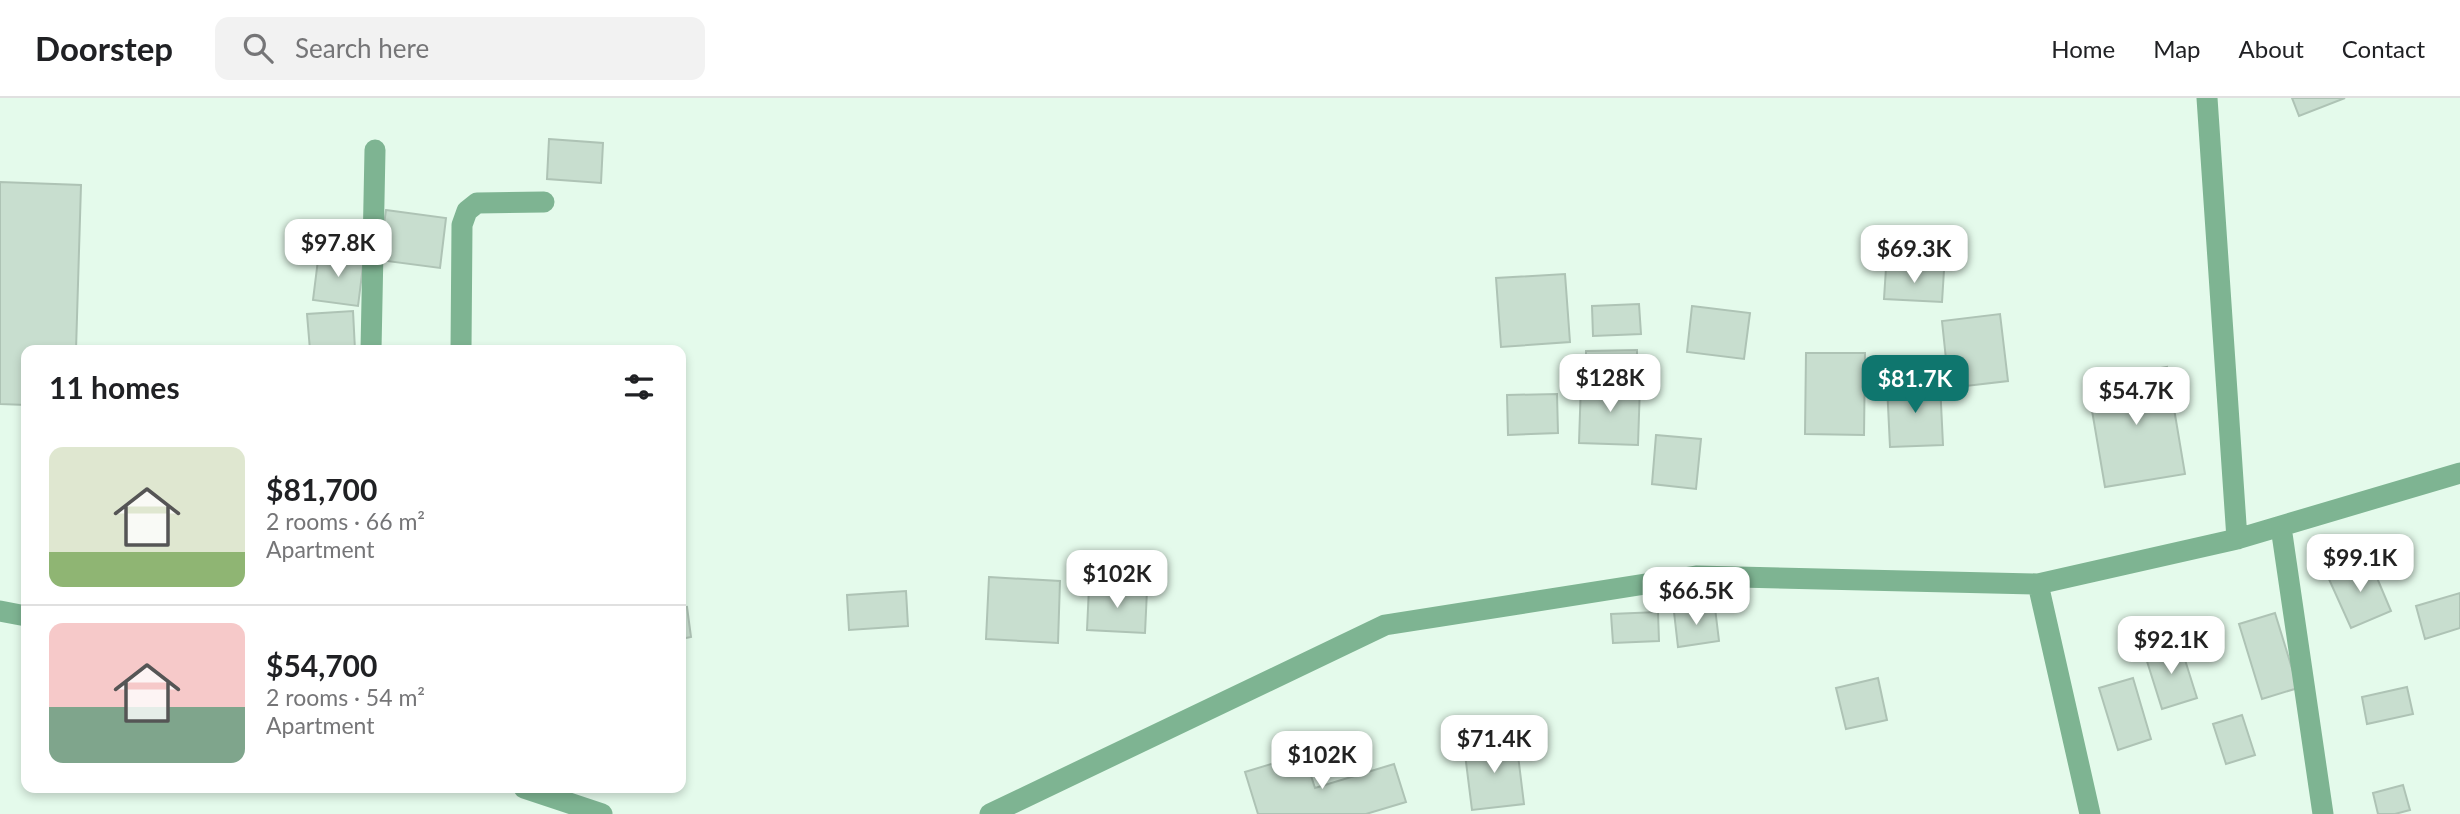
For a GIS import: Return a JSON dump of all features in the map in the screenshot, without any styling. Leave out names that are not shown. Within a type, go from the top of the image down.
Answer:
[{"type":"street","points":[[2207,98],[2237,539]]},
{"type":"street","points":[[371,345],[375,150]]},
{"type":"street","points":[[461,345],[462,225],[467,211],[477,203],[544,202]]},
{"type":"street","points":[[990,814],[1385,625],[1696,576],[2038,584],[2237,539],[2460,473]]},
{"type":"street","points":[[2281,527],[2323,814]]},
{"type":"street","points":[[2038,584],[2090,814]]},
{"type":"street","points":[[0,611],[21,615]]},
{"type":"street","points":[[539,793],[602,814]]},
{"type":"building","points":[[2292,98],[2345,98],[2299,116]]},
{"type":"building","points":[[549,139],[603,143],[601,183],[547,179]]},
{"type":"building","points":[[0,182],[81,185],[76,345],[21,345],[21,405],[0,404]]},
{"type":"building","points":[[386,210],[446,218],[440,268],[379,260]]},
{"type":"building","points":[[319,252],[364,258],[358,306],[313,300]]},
{"type":"building","points":[[1886,268],[1944,270],[1942,302],[1884,299]]},
{"type":"building","points":[[1565,274],[1570,342],[1501,347],[1496,278]]},
{"type":"building","points":[[1639,304],[1641,334],[1593,336],[1592,306]]},
{"type":"building","points":[[1692,306],[1750,313],[1744,359],[1687,352]]},
{"type":"building","points":[[353,311],[355,345],[310,345],[307,314]]},
{"type":"building","points":[[2000,314],[2008,381],[1949,388],[1942,321]]},
{"type":"building","points":[[1637,350],[1637,366],[1586,368],[1586,351]]},
{"type":"building","points":[[1806,353],[1865,353],[1864,435],[1805,434]]},
{"type":"building","points":[[2167,367],[2185,474],[2105,487],[2087,381]]},
{"type":"building","points":[[1581,383],[1640,385],[1638,445],[1579,443]]},
{"type":"building","points":[[1940,383],[1943,445],[1890,447],[1887,385]]},
{"type":"building","points":[[1557,394],[1558,433],[1508,435],[1507,395]]},
{"type":"building","points":[[1656,435],[1701,439],[1696,489],[1652,484]]},
{"type":"building","points":[[2369,559],[2391,611],[2351,628],[2328,577]]},
{"type":"building","points":[[989,577],[1060,581],[1058,643],[986,639]]},
{"type":"building","points":[[1089,587],[1147,590],[1145,633],[1087,630]]},
{"type":"building","points":[[906,591],[908,626],[849,630],[847,595]]},
{"type":"building","points":[[2460,593],[2460,628],[2425,639],[2416,606]]},
{"type":"building","points":[[686,607],[691,637],[686,638]]},
{"type":"building","points":[[1715,608],[1719,641],[1678,647],[1674,612]]},
{"type":"building","points":[[1658,612],[1659,641],[1613,643],[1611,614]]},
{"type":"building","points":[[2275,613],[2298,688],[2262,699],[2239,624]]},
{"type":"building","points":[[2180,644],[2197,698],[2162,709],[2145,655]]},
{"type":"building","points":[[1878,678],[1887,720],[1846,729],[1836,688]]},
{"type":"building","points":[[2133,678],[2151,739],[2118,750],[2099,688]]},
{"type":"building","points":[[2407,687],[2413,714],[2367,724],[2362,697]]},
{"type":"building","points":[[2242,715],[2255,755],[2226,764],[2213,724]]},
{"type":"building","points":[[1516,739],[1524,804],[1472,810],[1464,746]]},
{"type":"building","points":[[1304,754],[1315,788],[1394,764],[1406,802],[1366,814],[1258,814],[1245,772]]},
{"type":"building","points":[[2403,785],[2410,810],[2395,814],[2378,814],[2373,793]]}]
